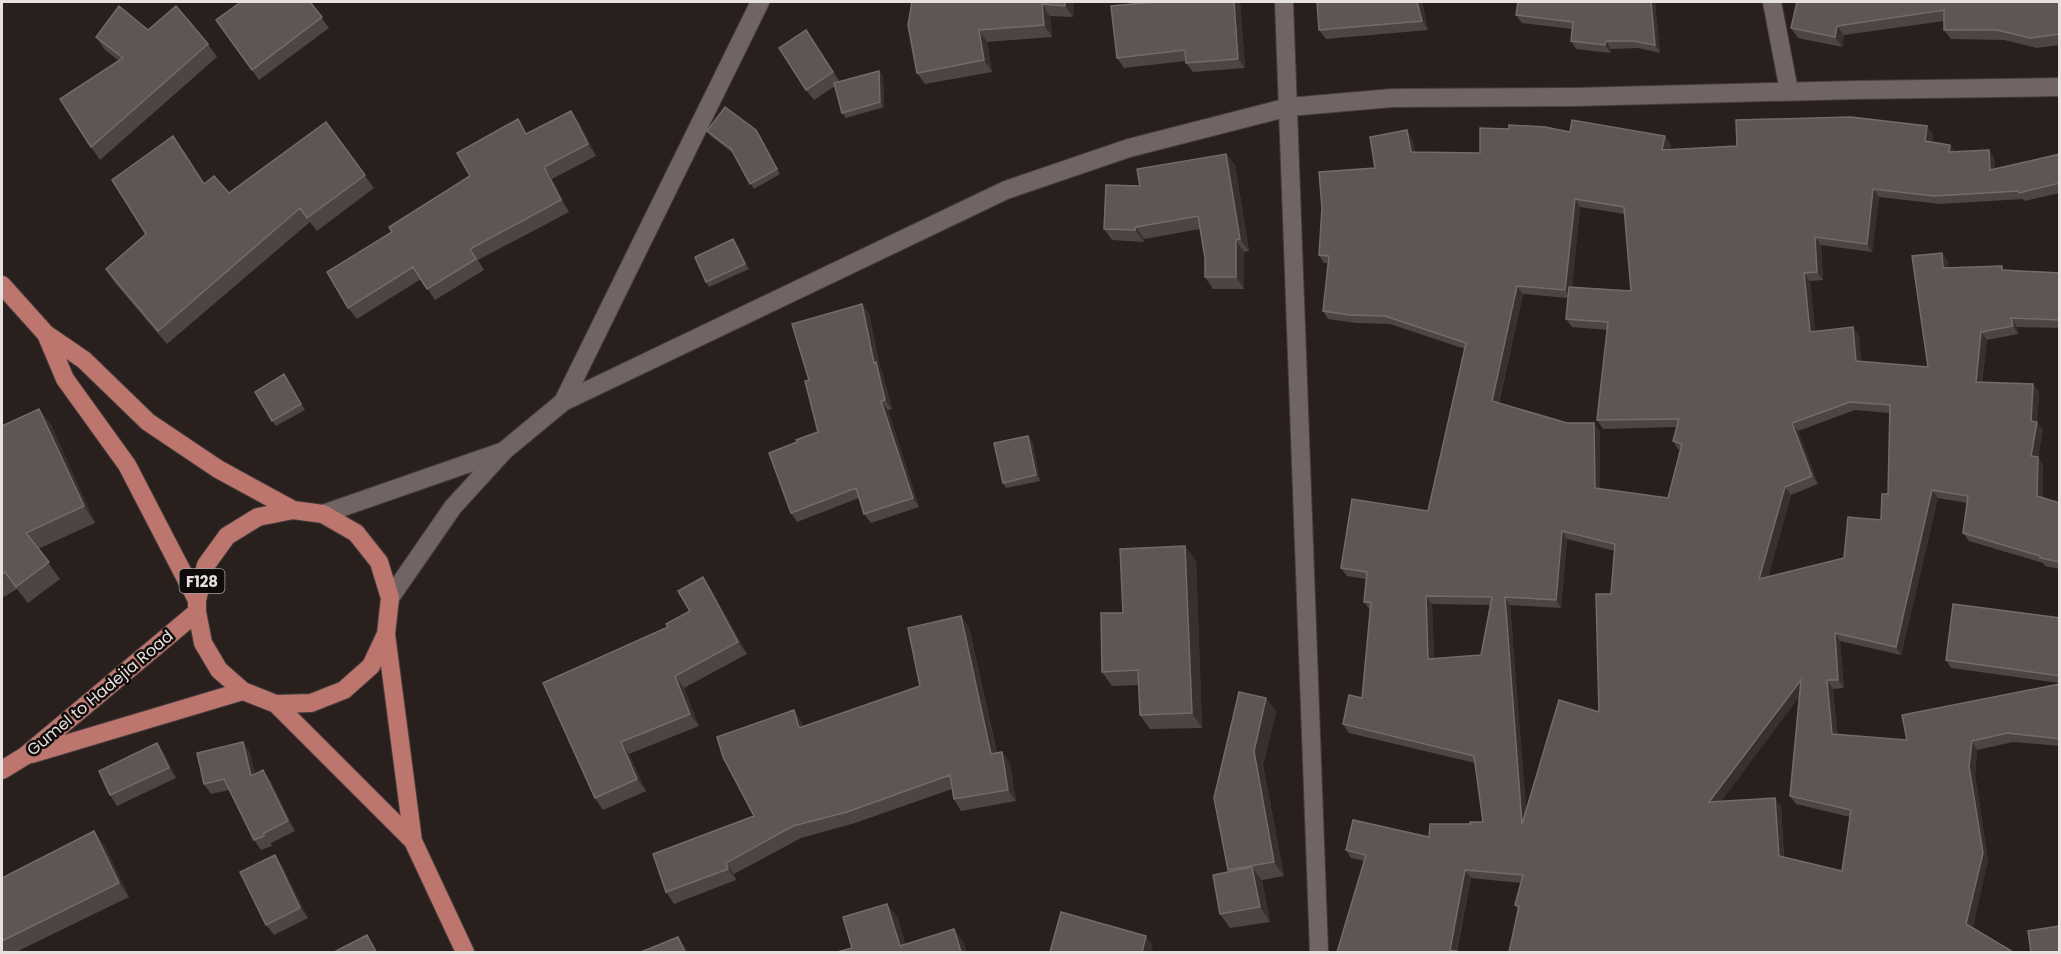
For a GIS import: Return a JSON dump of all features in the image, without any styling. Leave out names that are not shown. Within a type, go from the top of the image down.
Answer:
[{"type":"main road","name":"F128","points":[[2,285],[46,334],[84,360],[148,422],[218,469],[292,510]]},
{"type":"main road","name":"F128","points":[[46,334],[65,379],[127,465],[197,606],[203,643],[219,670],[243,691],[276,704],[311,703],[344,690],[371,666],[386,634],[390,598],[379,562],[356,533],[323,514],[292,510],[258,517],[227,536],[206,565],[197,606]]},
{"type":"main road","name":"Gumel to Hadejia Road","points":[[2,770],[25,756],[197,606]]},
{"type":"main road","points":[[386,634],[413,841],[465,952]]},
{"type":"main road","name":"F128","points":[[25,756],[243,691]]},
{"type":"main road","points":[[276,704],[413,841]]},
{"type":"street","points":[[563,402],[760,2]]},
{"type":"street","points":[[1284,2],[1319,952]]},
{"type":"street","points":[[1772,2],[1789,91]]},
{"type":"street","points":[[390,598],[453,507],[505,450],[563,402],[1006,190],[1129,148],[1289,107],[1392,98],[1574,97],[2060,87]]},
{"type":"street","points":[[323,514],[505,450]]},
{"type":"building","points":[[241,2],[310,2],[322,17],[252,70],[216,20]]},
{"type":"building","points":[[912,2],[1065,2],[1065,6],[1042,4],[1044,25],[979,30],[984,60],[917,73],[908,25]]},
{"type":"building","points":[[1155,2],[1234,2],[1238,59],[1186,63],[1185,50],[1117,58],[1111,6]]},
{"type":"building","points":[[1317,2],[1417,2],[1422,21],[1319,30]]},
{"type":"building","points":[[1518,2],[1651,2],[1655,45],[1633,41],[1606,41],[1605,45],[1571,41],[1573,22],[1516,15]]},
{"type":"building","points":[[1797,2],[2060,2],[2060,34],[2030,38],[1997,30],[1944,30],[1944,10],[1837,26],[1835,37],[1791,28]]},
{"type":"building","points":[[119,6],[148,30],[176,6],[208,44],[91,147],[60,99],[123,58],[96,37]]},
{"type":"building","points":[[806,30],[833,72],[806,90],[779,48]]},
{"type":"building","points":[[879,71],[880,102],[842,113],[834,83]]},
{"type":"building","points":[[725,107],[756,130],[777,169],[750,184],[731,149],[707,131]]},
{"type":"building","points":[[571,111],[588,144],[544,167],[561,200],[470,249],[476,259],[427,289],[413,267],[348,308],[327,272],[392,232],[389,227],[470,176],[457,153],[518,119],[526,134]]},
{"type":"building","points":[[1851,117],[1927,126],[1925,141],[1950,145],[1949,152],[1989,150],[1990,170],[2060,154],[2060,183],[2019,193],[2018,191],[1934,196],[1873,189],[1867,244],[1815,237],[1817,272],[1804,273],[1810,332],[1853,327],[1856,361],[1928,367],[1912,256],[1942,253],[1943,268],[2002,266],[2002,270],[2060,273],[2060,320],[2011,318],[2013,326],[1981,332],[1976,382],[2033,384],[2031,421],[2037,422],[2031,456],[2038,457],[2037,496],[2060,503],[2060,562],[2040,558],[2040,556],[1963,533],[1968,496],[1932,490],[1896,647],[1835,633],[1838,680],[1827,680],[1832,734],[1907,740],[1902,715],[2060,684],[2060,739],[2007,733],[1972,741],[1969,766],[1983,853],[1966,924],[2013,952],[1509,952],[1519,906],[1515,905],[1523,875],[1465,870],[1450,950],[1460,952],[1337,952],[1366,855],[1346,850],[1353,820],[1429,837],[1430,824],[1483,822],[1474,756],[1343,724],[1349,695],[1362,698],[1371,602],[1364,602],[1367,572],[1341,568],[1352,499],[1428,511],[1466,343],[1385,316],[1350,315],[1323,311],[1329,256],[1319,255],[1322,208],[1319,172],[1375,168],[1370,137],[1407,130],[1411,152],[1480,153],[1480,128],[1509,129],[1509,125],[1545,127],[1570,132],[1572,120],[1665,136],[1662,150],[1737,146],[1736,120]],"holes":[[[1575,199],[1624,207],[1631,291],[1569,287],[1566,319],[1608,322],[1597,420],[1679,419],[1673,441],[1682,444],[1668,498],[1595,488],[1594,423],[1567,423],[1492,401],[1517,286],[1565,290]],[[1850,402],[1890,405],[1888,494],[1882,494],[1881,520],[1848,517],[1844,558],[1759,579],[1785,487],[1812,476],[1792,423]],[[1562,531],[1615,544],[1611,594],[1596,594],[1599,712],[1559,700],[1522,824],[1505,597],[1556,600]],[[1426,596],[1492,597],[1481,655],[1428,659]],[[1801,680],[1790,796],[1851,810],[1842,871],[1779,856],[1775,798],[1709,802]]]},
{"type":"building","points":[[326,122],[365,175],[307,218],[300,208],[158,331],[106,269],[146,234],[112,180],[173,136],[204,184],[214,176],[229,193]]},
{"type":"building","points":[[1226,154],[1240,239],[1236,240],[1236,277],[1205,277],[1205,258],[1198,216],[1136,227],[1135,230],[1104,229],[1106,185],[1140,186],[1137,169]]},
{"type":"building","points":[[733,239],[745,264],[706,282],[695,257]]},
{"type":"building","points":[[862,304],[874,363],[876,362],[885,400],[881,401],[913,498],[864,514],[856,488],[791,513],[769,453],[818,432],[805,381],[809,380],[792,324]]},
{"type":"building","points":[[284,374],[301,404],[272,421],[255,392]]},
{"type":"building","points":[[39,409],[84,506],[26,533],[49,562],[16,587],[5,572],[2,574],[2,426]]},
{"type":"building","points":[[1028,436],[1036,475],[1003,483],[994,443]]},
{"type":"building","points":[[1185,546],[1192,713],[1140,715],[1138,670],[1102,672],[1101,613],[1123,613],[1120,549]]},
{"type":"building","points":[[703,577],[738,642],[675,676],[690,714],[621,742],[637,779],[595,798],[543,683],[668,627],[666,624],[690,611],[678,591]]},
{"type":"building","points":[[1953,604],[2060,618],[2060,676],[1946,660]]},
{"type":"building","points":[[961,616],[991,754],[1002,752],[1008,790],[954,799],[950,775],[847,812],[793,826],[726,863],[728,869],[666,892],[653,854],[754,816],[723,757],[717,737],[794,710],[799,728],[920,686],[908,628]]},
{"type":"building","points":[[1239,692],[1266,698],[1254,751],[1274,862],[1228,870],[1214,798]]},
{"type":"building","points":[[243,742],[251,776],[263,770],[288,821],[254,840],[224,779],[204,784],[197,753]]},
{"type":"building","points":[[157,743],[169,768],[110,795],[99,771]]},
{"type":"building","points":[[94,831],[119,883],[2,941],[2,878]]},
{"type":"building","points":[[275,855],[300,908],[266,925],[240,872]]},
{"type":"building","points":[[1252,867],[1260,907],[1220,914],[1213,875]]},
{"type":"building","points":[[887,904],[900,946],[954,929],[961,952],[837,952],[852,948],[843,917]]},
{"type":"building","points":[[1061,912],[1146,936],[1142,952],[1050,952]]},
{"type":"building","points":[[2060,926],[2060,952],[2031,952],[2028,931]]},
{"type":"building","points":[[367,935],[376,952],[336,951]]},
{"type":"building","points":[[678,937],[685,952],[641,952]]}]
